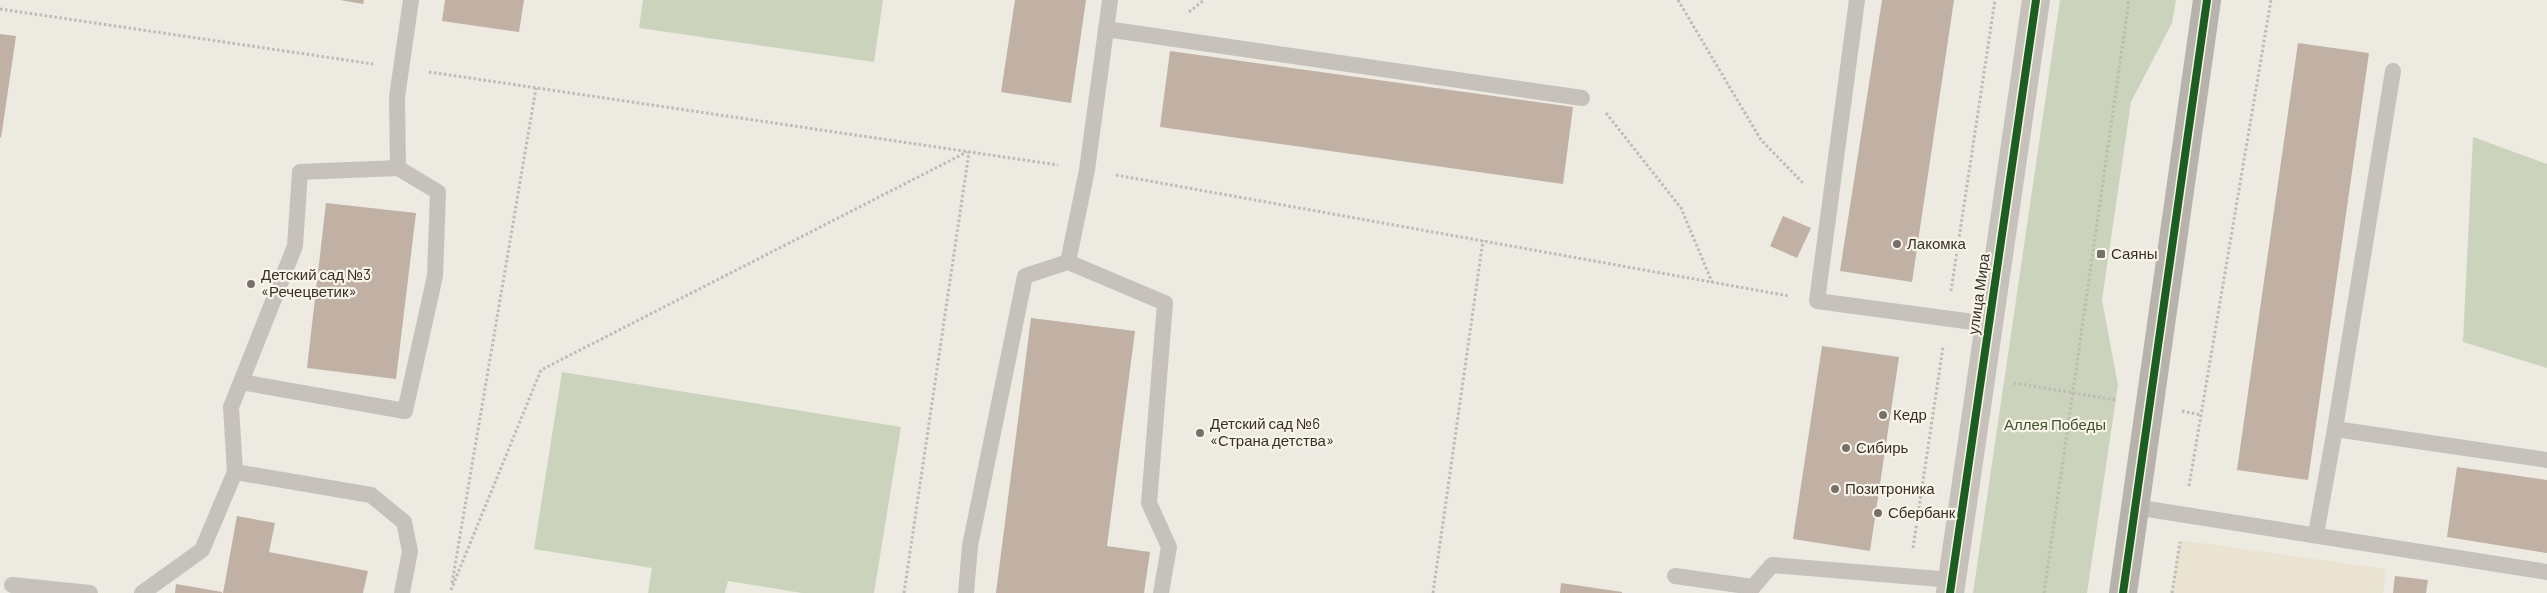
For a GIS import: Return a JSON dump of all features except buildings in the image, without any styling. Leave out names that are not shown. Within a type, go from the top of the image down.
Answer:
[{"type":"street","name":"улица Мира","points":[[1951,586],[2036,0]]},
{"type":"street","points":[[2123,593],[2207,0]]},
{"type":"lane","points":[[398,168],[397,97],[411,0]]},
{"type":"lane","points":[[1068,262],[1086,170],[1110,0]]},
{"type":"lane","points":[[1857,0],[1817,301],[1988,324]]},
{"type":"lane","points":[[1106,29],[1582,98]]},
{"type":"lane","points":[[2316,534],[2335,429],[2392,71]]},
{"type":"lane","points":[[142,593],[202,550],[235,472],[232,407],[241,382],[294,246],[300,172],[398,168],[438,192],[435,276],[405,411],[241,382]]},
{"type":"lane","points":[[966,593],[970,546],[1025,276],[1068,262],[1165,303],[1149,503],[1169,547],[1161,593]]},
{"type":"lane","points":[[2335,429],[2547,460]]},
{"type":"lane","points":[[235,472],[371,495],[404,522],[410,551],[402,593]]},
{"type":"lane","points":[[2135,507],[2316,534],[2547,572]]},
{"type":"lane","points":[[1675,576],[1753,587],[1772,565],[1951,586]]},
{"type":"lane","points":[[12,585],[90,593]]},
{"type":"path","points":[[1678,0],[1761,140],[1829,209]]},
{"type":"path","points":[[2044,593],[2129,0]]},
{"type":"path","points":[[2172,593],[2271,0]]},
{"type":"path","points":[[0,10],[969,151],[1483,240],[1817,301]]},
{"type":"path","points":[[451,592],[536,88]]},
{"type":"path","points":[[1582,98],[1608,114],[1681,208],[1713,282]]},
{"type":"path","points":[[451,592],[541,370],[969,151]]},
{"type":"path","points":[[904,593],[969,151]]},
{"type":"path","points":[[1433,593],[1483,240]]},
{"type":"path","points":[[1939,370],[2201,415]]},
{"type":"green space","points":[[643,0],[883,0],[874,62],[639,28]]},
{"type":"green space","name":"Аллея Победы","points":[[2060,0],[2176,0],[2172,23],[2131,102],[2102,300],[2118,385],[2087,593],[1973,593]]},
{"type":"green space","points":[[2473,137],[2547,164],[2547,368],[2463,342]]},
{"type":"green space","points":[[562,372],[901,427],[874,593],[802,593],[728,581],[725,593],[648,593],[652,568],[534,549]]},
{"type":"shaded area","points":[[2180,540],[2386,569],[2383,593],[2172,593]]},
{"type":"cycle path","points":[[1950,593],[2036,0]]},
{"type":"cycle path","points":[[2123,593],[2207,0]]},
{"type":"place","name":"Лакомка","points":[[1897,244]]},
{"type":"place","name":"Саяны","points":[[2101,254]]},
{"type":"place","name":"Детский сад №3 «Речецветик»","points":[[251,284]]},
{"type":"place","name":"Кедр","points":[[1883,415]]},
{"type":"place","name":"Детский сад №6 «Страна детства»","points":[[1200,433]]},
{"type":"place","name":"Сибирь","points":[[1846,448]]},
{"type":"place","name":"Позитроника","points":[[1835,489]]},
{"type":"place","name":"Сбербанк","points":[[1878,513]]}]
